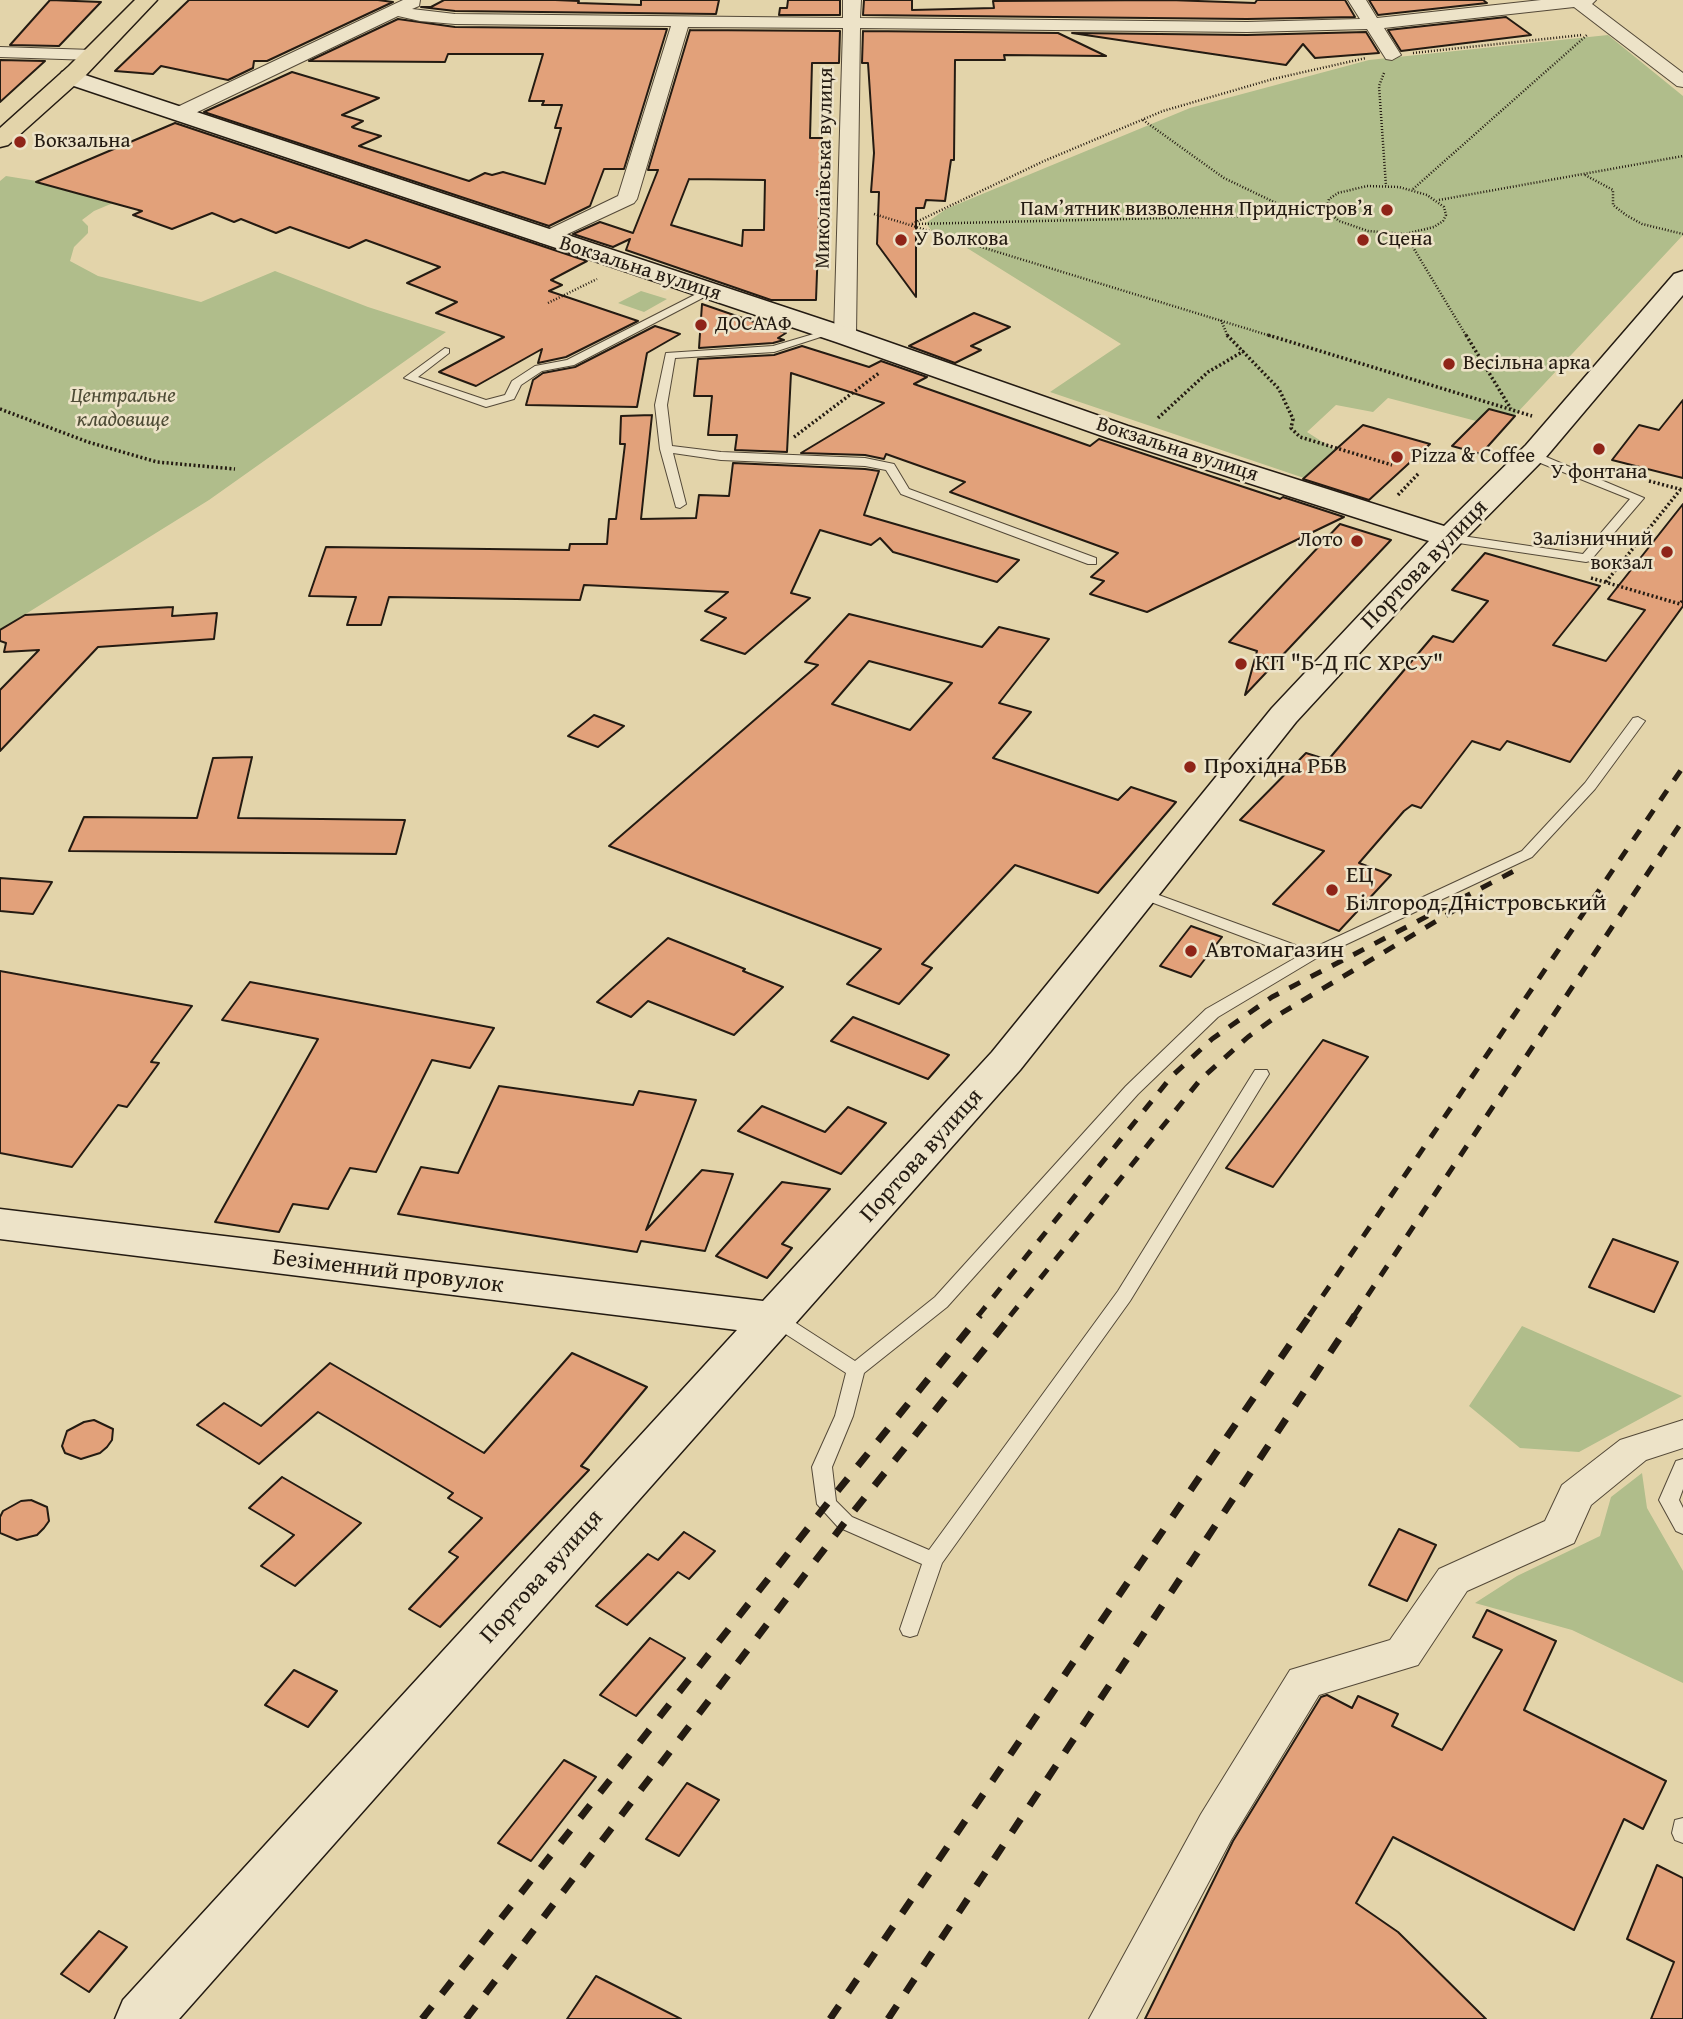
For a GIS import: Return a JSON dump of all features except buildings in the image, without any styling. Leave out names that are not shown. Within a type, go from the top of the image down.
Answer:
[{"type":"main road","points":[[0,140],[70,77],[147,0]]},
{"type":"street","points":[[180,113],[417,0]]},
{"type":"street","name":"Миколаївська вулиця","points":[[838,334],[852,0]]},
{"type":"street","points":[[1357,0],[1392,55]]},
{"type":"street","points":[[396,10],[420,16],[455,19],[1247,27],[1373,24],[1580,0],[1683,82]]},
{"type":"street","points":[[546,238],[627,199],[681,21]]},
{"type":"street","points":[[0,52],[93,55]]},
{"type":"street","name":"Вокзальна вулиця","points":[[70,77],[838,334],[1118,432],[1449,538]]},
{"type":"street","name":"Портова вулиця","points":[[143,2019],[1006,1061],[1284,715],[1449,538],[1536,436],[1683,279]]},
{"type":"street","name":"Безіменний провулок","points":[[0,1224],[776,1319]]},
{"type":"street","points":[[1112,2019],[1216,1827],[1305,1682],[1404,1653],[1452,1580],[1560,1532],[1576,1496],[1633,1450],[1683,1434]]},
{"type":"lane","points":[[445,351],[410,378],[486,404],[510,397],[516,383],[539,368],[570,363],[708,291]]},
{"type":"lane","points":[[680,504],[666,449],[661,405],[670,355],[774,349],[838,334]]},
{"type":"lane","points":[[1449,538],[1586,558],[1638,498],[1536,436]]},
{"type":"lane","points":[[666,449],[720,456],[865,462],[890,467],[905,491],[1092,561]]},
{"type":"lane","points":[[933,1560],[845,1522],[827,1504],[822,1467],[844,1416],[856,1370],[941,1302],[1132,1090],[1212,1013],[1310,956],[1527,854],[1590,786],[1638,720]]},
{"type":"lane","points":[[1140,893],[1310,956]]},
{"type":"lane","points":[[910,1629],[933,1560],[1125,1296],[1261,1074]]},
{"type":"lane","points":[[776,1319],[856,1370]]},
{"type":"lane","points":[[1683,1466],[1669,1500],[1683,1526]]},
{"type":"lane","points":[[1683,1827],[1683,1833]]},
{"type":"path","points":[[912,224],[997,183],[1143,120],[1273,79],[1350,60],[1587,35],[1413,190]]},
{"type":"path","points":[[1386,186],[1379,86],[1392,55]]},
{"type":"path","points":[[1143,120],[1182,145],[1206,167],[1224,178],[1302,215]]},
{"type":"path","points":[[1438,201],[1446,215],[1443,221],[1421,232],[1405,234],[1368,231],[1339,221],[1331,215],[1327,207],[1329,199],[1338,193],[1367,186],[1413,190],[1438,201],[1683,156]]},
{"type":"path","points":[[1584,174],[1613,190],[1613,205],[1626,215],[1642,224],[1683,234]]},
{"type":"path","points":[[872,213],[1511,410]]},
{"type":"path","points":[[912,224],[1331,215]]},
{"type":"path","points":[[1405,234],[1511,410],[1536,436]]},
{"type":"path","points":[[548,303],[626,264]]},
{"type":"path","points":[[1220,319],[1230,339],[1279,389],[1293,419],[1291,428],[1300,437],[1392,465]]},
{"type":"path","points":[[1153,422],[1208,372],[1244,351]]},
{"type":"path","points":[[767,458],[902,356]]},
{"type":"path","points":[[0,409],[88,442],[157,462],[234,469]]},
{"type":"path","points":[[1393,499],[1419,472]]},
{"type":"path","points":[[1606,582],[1680,490]]},
{"type":"green space","points":[[1608,35],[1683,96],[1683,235],[1503,428],[1388,398],[1373,412],[1336,405],[1307,432],[1335,450],[1304,478],[1050,392],[1121,344],[959,243],[937,238],[926,223],[946,209],[1190,108],[1369,60]]},
{"type":"green space","name":"Центральне кладовище","points":[[6,176],[43,182],[113,203],[94,211],[82,220],[88,226],[88,233],[74,247],[70,261],[98,276],[201,302],[275,271],[368,307],[446,332],[209,500],[0,630],[0,181]]},
{"type":"green space","points":[[641,291],[667,299],[644,312],[618,303]]},
{"type":"green space","points":[[1522,1326],[1682,1396],[1579,1452],[1520,1448],[1469,1406]]},
{"type":"green space","points":[[1642,1473],[1647,1508],[1683,1571],[1683,1683],[1572,1630],[1475,1603],[1517,1576],[1600,1536],[1611,1497]]},
{"type":"railway","points":[[1309,1316],[1683,767]]},
{"type":"railway","points":[[1354,1316],[1683,820]]},
{"type":"railway","points":[[978,1316],[1172,1076],[1212,1039],[1272,997],[1516,870]]},
{"type":"railway","points":[[1010,1316],[1200,1080],[1248,1037],[1280,1014],[1460,907]]},
{"type":"railway","points":[[422,2019],[827,1504],[980,1315]]},
{"type":"railway","points":[[466,2019],[845,1522],[1012,1315]]},
{"type":"railway","points":[[830,2019],[1310,1315]]},
{"type":"railway","points":[[888,2019],[1355,1315]]},
{"type":"place","name":"Вокзальна","points":[[20,142]]},
{"type":"place","name":"Пам’ятник визволення Придністров’я","points":[[1387,210]]},
{"type":"place","name":"У Волкова","points":[[901,240]]},
{"type":"place","name":"Сцена","points":[[1363,240]]},
{"type":"place","name":"ДОСААФ","points":[[701,325]]},
{"type":"place","name":"Весільна арка","points":[[1449,364]]},
{"type":"place","name":"У фонтана","points":[[1599,449]]},
{"type":"place","name":"Pizza & Coffee","points":[[1397,457]]},
{"type":"place","name":"Лото","points":[[1357,541]]},
{"type":"place","name":"Залізничний вокзал","points":[[1667,552]]},
{"type":"place","name":"КП \"Б-Д ПС ХРСУ\"","points":[[1241,664]]},
{"type":"place","name":"Прохідна РБВ","points":[[1190,767]]},
{"type":"place","name":"ЕЦ Білгород-Дністровський","points":[[1332,890]]},
{"type":"place","name":"Автомагазин","points":[[1191,951]]}]
